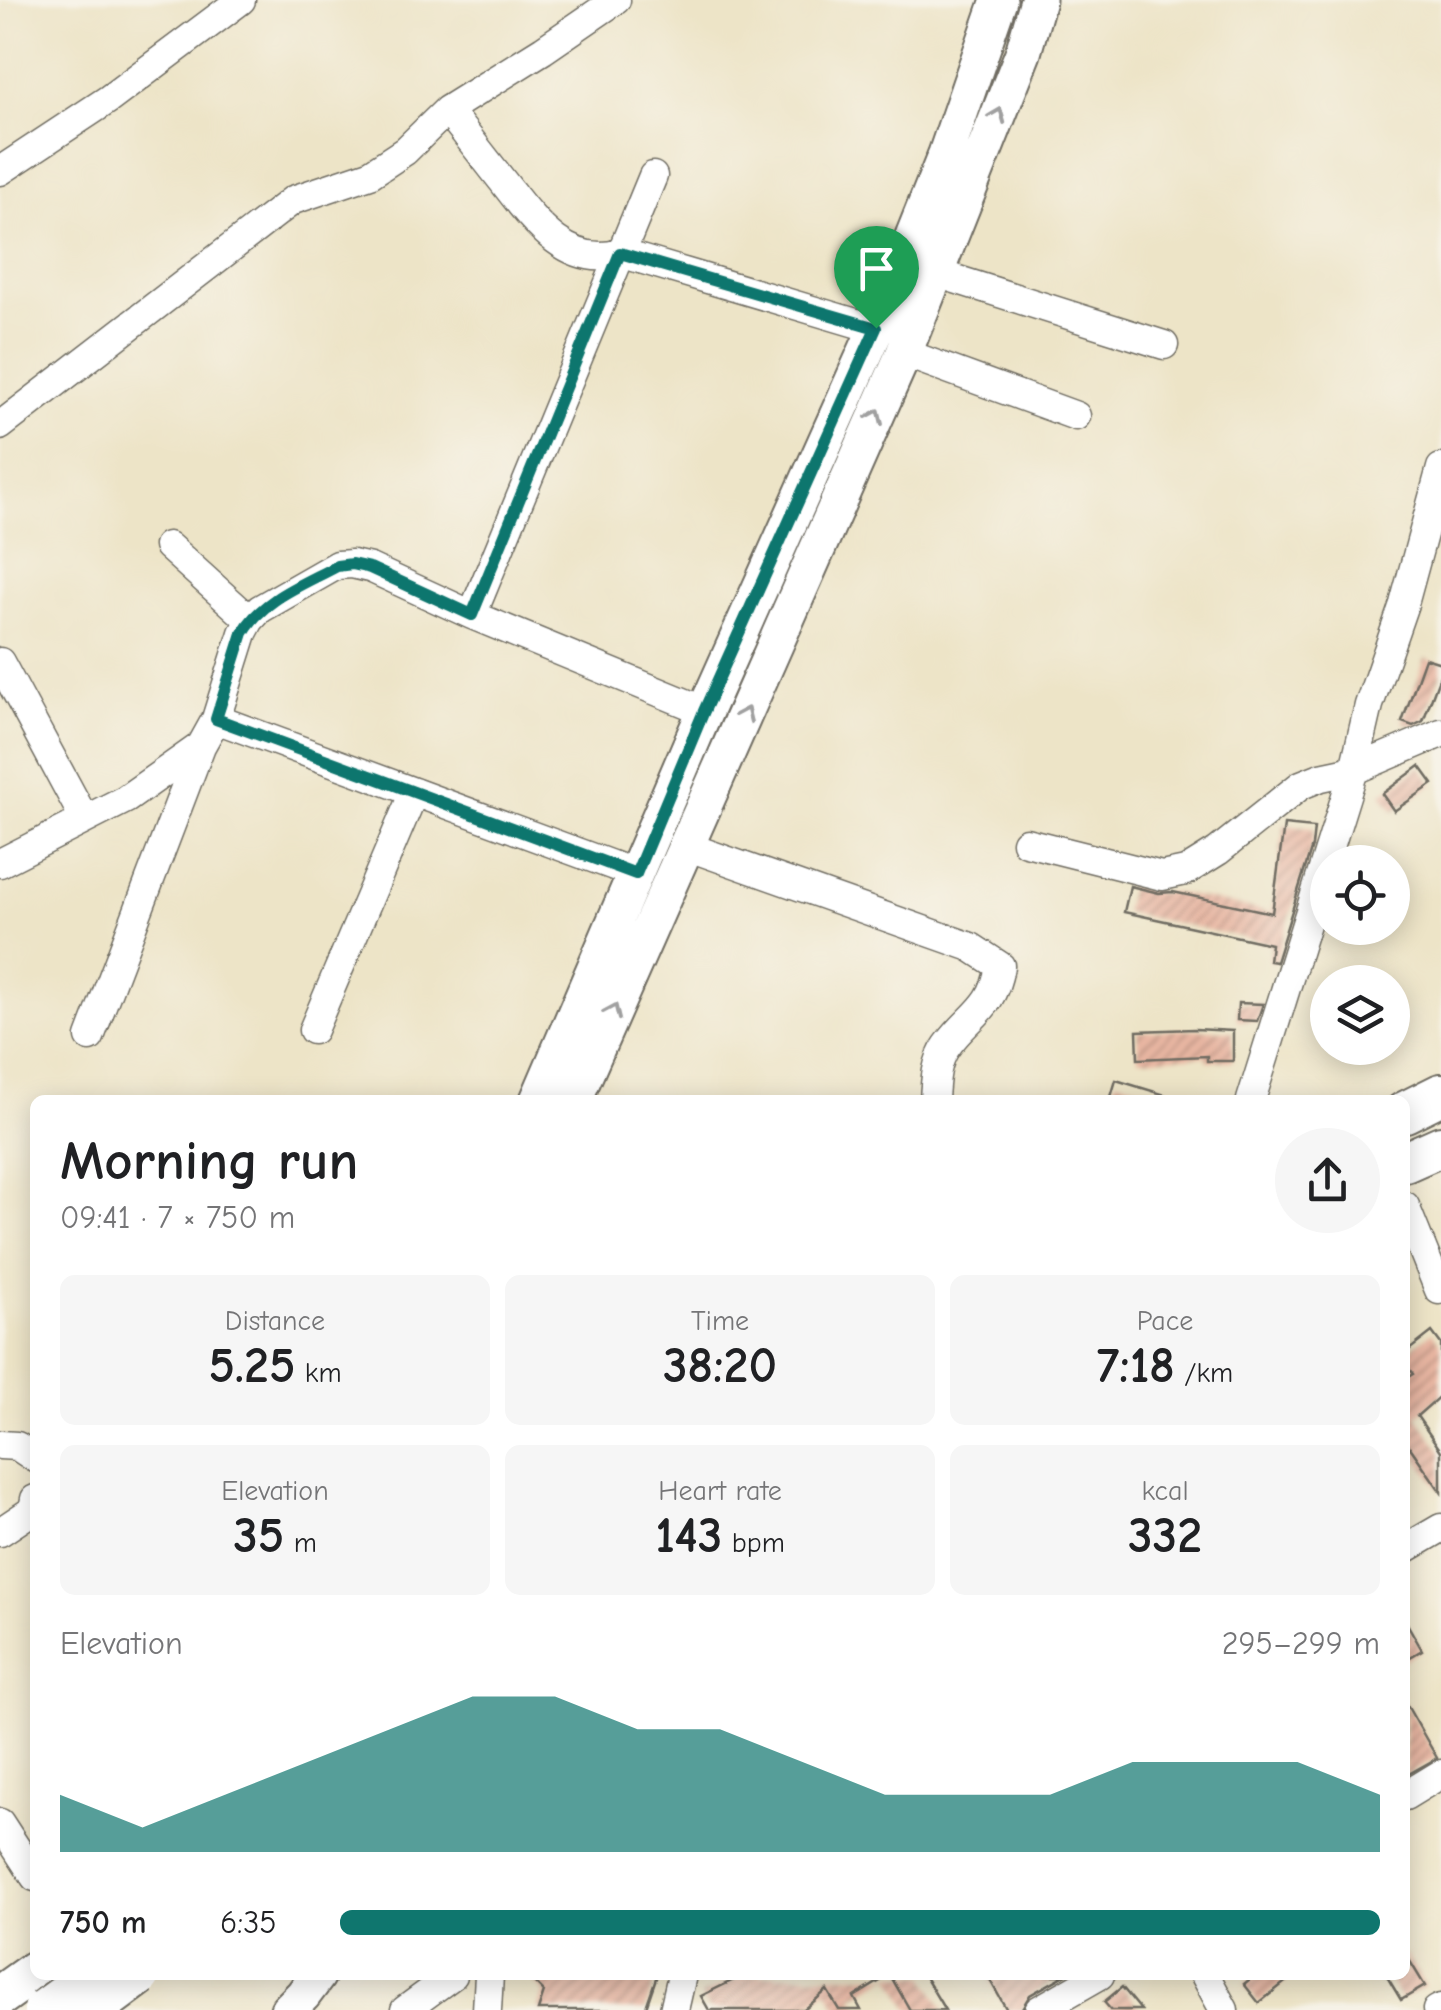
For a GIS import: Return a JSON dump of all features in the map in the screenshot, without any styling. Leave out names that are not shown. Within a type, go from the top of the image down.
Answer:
[{"type":"highway","points":[[1410,1110],[1441,1094]]},
{"type":"highway","points":[[1410,1160],[1441,1146]]},
{"type":"highway","points":[[0,1996],[30,1975]]},
{"type":"highway","points":[[44,2010],[85,1980]]},
{"type":"highway","points":[[93,2010],[133,1980]]},
{"type":"main road","points":[[540,1095],[704,711],[876,328],[952,138],[999,0]]},
{"type":"main road","points":[[576,1095],[904,354],[1023,53],[1038,0]]},
{"type":"main road","points":[[96,1980],[119,2010]]},
{"type":"main road","points":[[288,2010],[314,1980]]},
{"type":"street","points":[[0,426],[293,200],[370,174],[405,151],[447,110],[616,0]]},
{"type":"street","points":[[0,171],[109,99],[236,2]]},
{"type":"street","points":[[447,110],[538,227],[576,252],[603,258],[620,253],[876,328]]},
{"type":"street","points":[[472,615],[652,176]]},
{"type":"street","points":[[936,273],[1164,345]]},
{"type":"street","points":[[904,354],[1076,416]]},
{"type":"street","points":[[1252,1095],[1354,770],[1441,468]]},
{"type":"street","points":[[168,546],[250,620]]},
{"type":"street","points":[[90,1037],[201,746],[216,719],[243,633],[260,609],[337,566],[370,568],[472,615],[704,711]]},
{"type":"street","points":[[0,662],[84,818]]},
{"type":"street","points":[[216,719],[636,874]]},
{"type":"street","points":[[1026,842],[1162,876],[1186,871],[1301,786],[1354,770],[1441,734]]},
{"type":"street","points":[[0,862],[126,798],[201,746]]},
{"type":"street","points":[[312,1030],[414,792]]},
{"type":"street","points":[[686,846],[971,947],[1000,966],[997,986],[985,1007],[945,1049],[936,1073],[934,1095]]},
{"type":"street","points":[[1410,1218],[1439,1290]]},
{"type":"street","points":[[0,1444],[17,1446],[30,1455]]},
{"type":"street","points":[[0,1532],[30,1510]]},
{"type":"street","points":[[1410,1546],[1441,1528]]},
{"type":"street","points":[[1410,1793],[1441,1774]]},
{"type":"street","points":[[0,1823],[30,1868]]},
{"type":"street","points":[[405,2010],[447,1980]]},
{"type":"street","points":[[487,2010],[489,1980]]},
{"type":"street","points":[[674,2010],[681,1980]]},
{"type":"street","points":[[1039,2010],[1091,1980]]},
{"type":"street","points":[[1209,1980],[1224,2010]]},
{"type":"building","points":[[1425,658],[1441,663],[1441,673],[1423,721],[1413,726],[1402,722]]},
{"type":"building","points":[[1420,766],[1433,784],[1394,811],[1382,794]]},
{"type":"building","points":[[1284,825],[1314,828],[1276,962],[1269,961],[1271,944],[1124,912],[1130,886],[1272,913]]},
{"type":"building","points":[[1238,1003],[1263,1004],[1257,1021],[1237,1020]]},
{"type":"building","points":[[1137,1031],[1233,1031],[1233,1061],[1207,1061],[1207,1056],[1138,1059]]},
{"type":"building","points":[[1116,1080],[1166,1095],[1112,1095]]},
{"type":"building","points":[[1432,1332],[1441,1344],[1441,1395],[1417,1416],[1441,1451],[1441,1492],[1410,1447],[1410,1349]]},
{"type":"building","points":[[1410,1629],[1422,1650],[1410,1657]]},
{"type":"building","points":[[1410,1711],[1437,1758],[1410,1773]]},
{"type":"building","points":[[1410,1961],[1425,1986],[1401,2000],[1389,1980],[1410,1980]]},
{"type":"building","points":[[532,1980],[655,1980],[645,2010],[538,2010],[544,1992]]},
{"type":"building","points":[[734,1980],[882,1980],[854,1997],[861,2010],[839,2010],[827,1990],[804,2010],[709,2010],[701,1996]]},
{"type":"building","points":[[893,1980],[927,1980],[945,2010],[910,2010]]},
{"type":"building","points":[[990,1980],[1056,1980],[1030,1995],[1021,2010],[1007,2010]]},
{"type":"building","points":[[1249,1980],[1288,1980],[1259,2003],[1244,1984]]},
{"type":"building","points":[[1122,1987],[1141,2010],[1111,2010],[1104,2002]]},
{"type":"route","points":[[620,253],[876,328],[704,711],[636,874],[216,719],[250,620],[260,609],[337,566],[370,568],[472,615],[620,253]]}]
